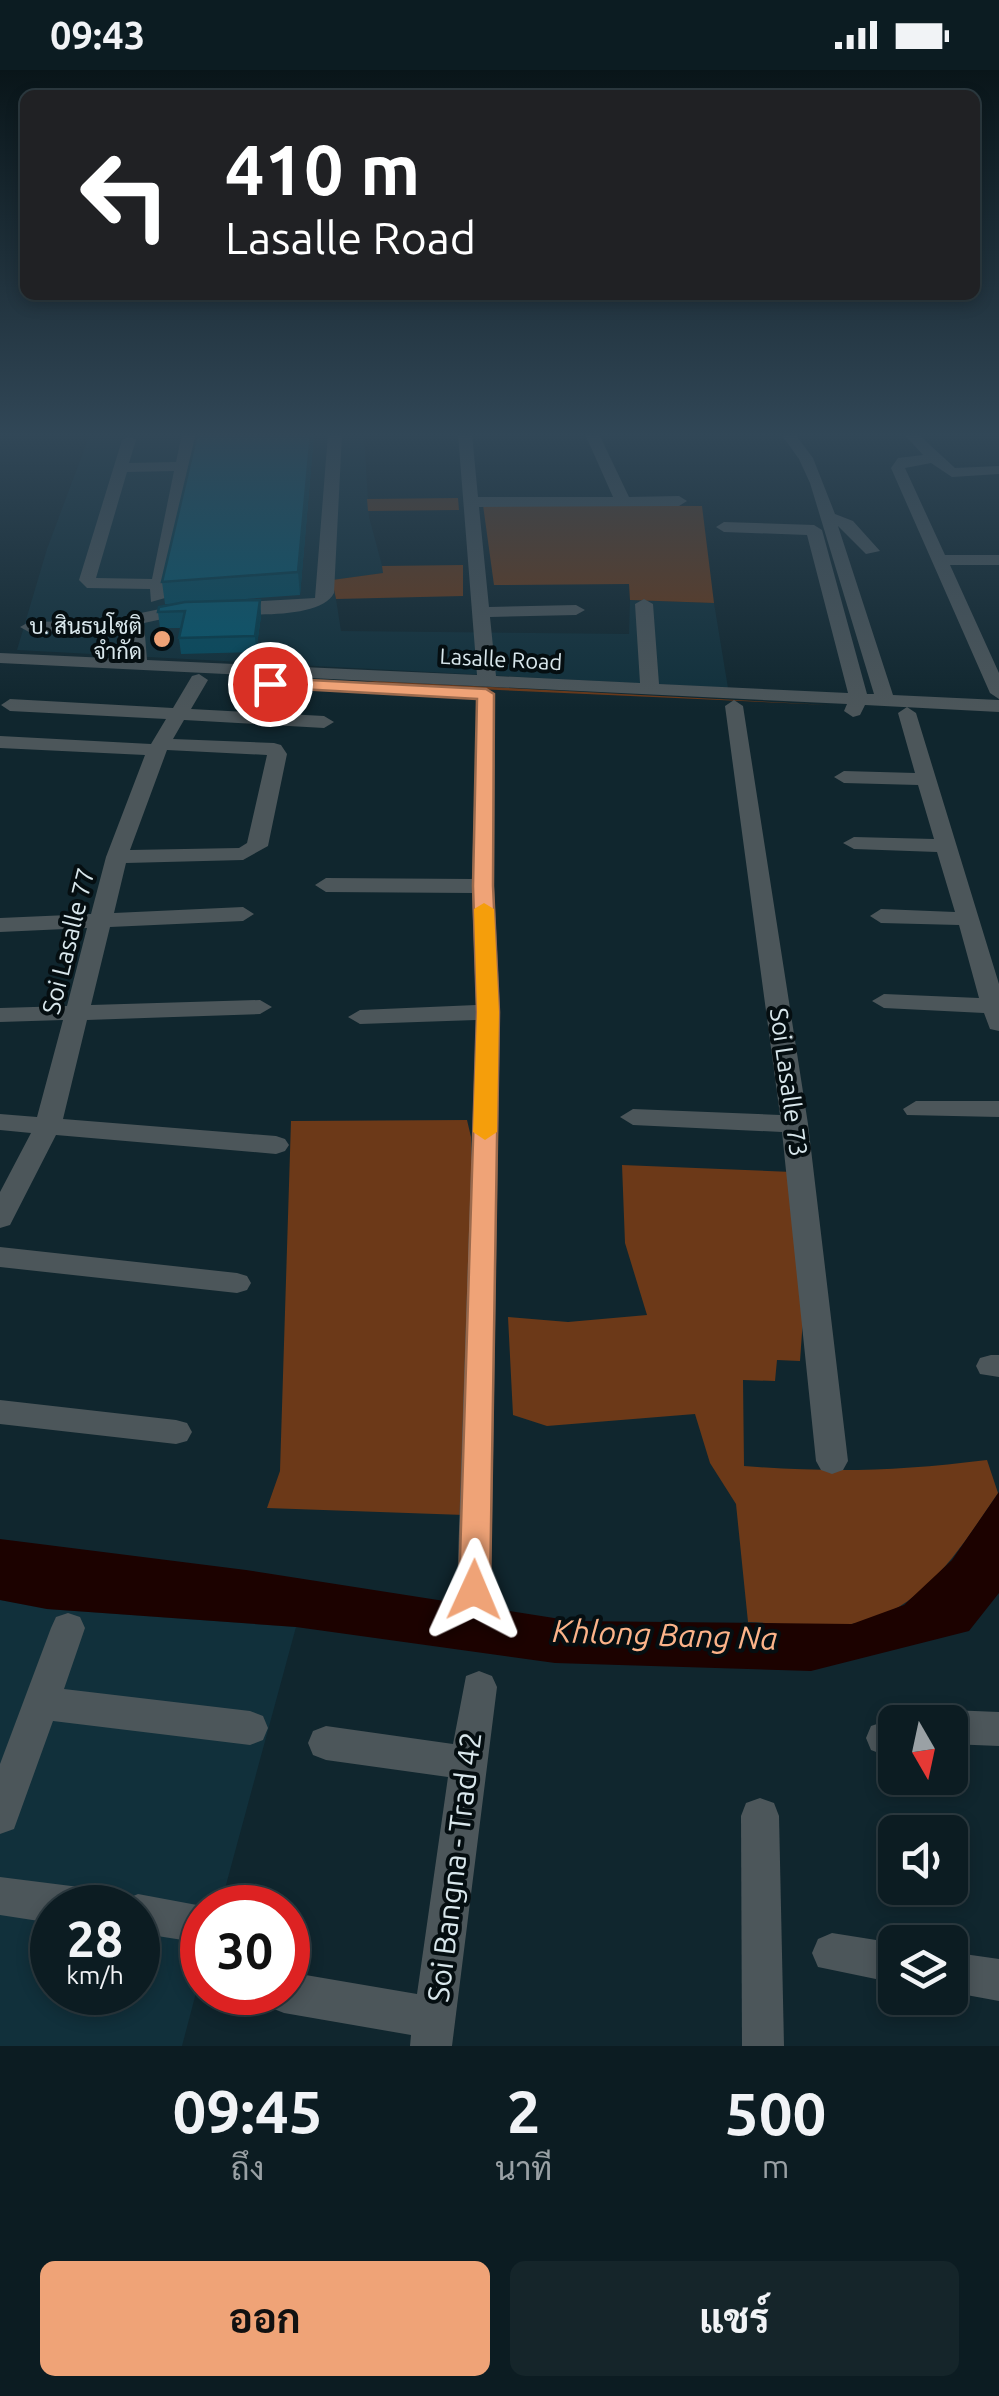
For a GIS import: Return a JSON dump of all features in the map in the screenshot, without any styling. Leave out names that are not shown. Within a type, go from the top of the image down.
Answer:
[{"type":"street","points":[[103,526],[87,580],[93,584],[160,584]]},
{"type":"street","points":[[171,526],[157,599],[178,610]]},
{"type":"street","points":[[138,664],[134,625],[137,620],[178,610],[308,606],[322,601],[326,593],[330,526]]},
{"type":"street","points":[[474,1590],[488,1012],[483,886],[487,688],[475,526]]},
{"type":"street","points":[[829,526],[867,703]]},
{"type":"street","points":[[850,526],[872,551]]},
{"type":"street","points":[[925,526],[999,692]]},
{"type":"street","points":[[724,527],[814,530],[867,703]]},
{"type":"street","points":[[940,560],[999,560]]},
{"type":"street","points":[[644,604],[650,689]]},
{"type":"street","points":[[482,612],[576,610]]},
{"type":"street","points":[[28,626],[134,625]]},
{"type":"street","name":"Lasalle Road","points":[[0,664],[96,675],[376,689],[650,689],[725,699],[999,706]]},
{"type":"street","name":"Lasalle Road","points":[[0,664],[138,664],[487,688],[840,706],[828,710],[867,703],[908,713],[989,717]]},
{"type":"street","points":[[166,666],[146,668],[158,673],[358,684],[376,689]]},
{"type":"street","name":"Soi Lasalle 77","points":[[0,1218],[48,1126],[117,857],[159,747],[199,680]]},
{"type":"street","name":"Soi Lasalle 73","points":[[725,699],[794,1124],[832,1461]]},
{"type":"street","points":[[867,703],[986,711],[989,717]]},
{"type":"street","points":[[10,705],[324,722]]},
{"type":"street","points":[[884,1001],[996,1015],[908,713]]},
{"type":"street","points":[[0,742],[274,749],[277,754],[257,846],[243,854],[117,857]]},
{"type":"street","points":[[844,778],[927,779]]},
{"type":"street","points":[[854,842],[946,846]]},
{"type":"street","points":[[326,886],[483,886]]},
{"type":"street","points":[[0,925],[243,914]]},
{"type":"street","points":[[880,916],[968,919]]},
{"type":"street","points":[[0,1016],[260,1007]]},
{"type":"street","points":[[360,1017],[488,1012]]},
{"type":"street","points":[[916,1109],[999,1109]]},
{"type":"street","points":[[633,1118],[794,1124]]},
{"type":"street","points":[[0,1122],[276,1145]]},
{"type":"street","points":[[0,1258],[237,1283]]},
{"type":"street","points":[[0,1412],[176,1432]]},
{"type":"street","points":[[0,1816],[68,1628]]},
{"type":"street","name":"Soi Bangna - Trad 42","points":[[433,2032],[479,1687]]},
{"type":"street","points":[[42,1703],[250,1728]]},
{"type":"street","points":[[968,1727],[999,1729]]},
{"type":"street","points":[[326,1743],[469,1763]]},
{"type":"street","points":[[760,1816],[763,2046]]},
{"type":"street","points":[[0,1896],[30,1900]]},
{"type":"street","points":[[832,1954],[878,1961]]},
{"type":"street","points":[[968,1975],[999,1980]]},
{"type":"street","points":[[310,1999],[433,2032]]},
{"type":"shaded area","points":[[56,526],[371,526],[384,573],[333,580],[341,631],[629,634],[630,600],[714,603],[728,688],[17,650]]},
{"type":"shaded area","points":[[486,526],[705,526],[714,603],[630,600],[629,584],[494,585]]},
{"type":"shaded area","points":[[463,565],[463,596],[336,599],[332,580],[383,573],[382,566]]},
{"type":"shaded area","points":[[359,680],[830,705],[408,686]]},
{"type":"shaded area","points":[[467,1120],[471,1137],[471,1307],[464,1515],[267,1508],[280,1471],[291,1121]]},
{"type":"shaded area","points":[[622,1165],[792,1172],[805,1290],[800,1361],[777,1360],[775,1381],[743,1380],[744,1466],[866,1470],[987,1460],[998,1493],[937,1575],[898,1607],[851,1624],[748,1622],[736,1504],[710,1463],[695,1414],[547,1426],[513,1415],[508,1317],[568,1322],[647,1315],[625,1243]]},
{"type":"shaded area","points":[[0,1600],[47,1609],[296,1627],[226,1885],[180,1885],[180,2015],[190,2015],[182,2046],[0,2046]]},
{"type":"water","name":"Khlong Bang Na","points":[[999,1492],[999,1593],[969,1631],[811,1671],[555,1663],[296,1627],[47,1609],[0,1600],[0,1539],[246,1570],[573,1621],[852,1624],[904,1605],[952,1560]]},
{"type":"building","points":[[175,526],[302,526],[298,572],[162,582]]},
{"type":"building","points":[[260,600],[255,636],[179,638],[185,611],[158,612],[159,607],[185,602]]},
{"type":"slow traffic","points":[[484,909],[488,1012],[485,1132]]},
{"type":"place","name":"บ. สินธนโชติ จำกัด","points":[[162,639]]},
{"type":"route","points":[[270,684],[486,694],[483,886],[488,1012],[474,1590]]}]
